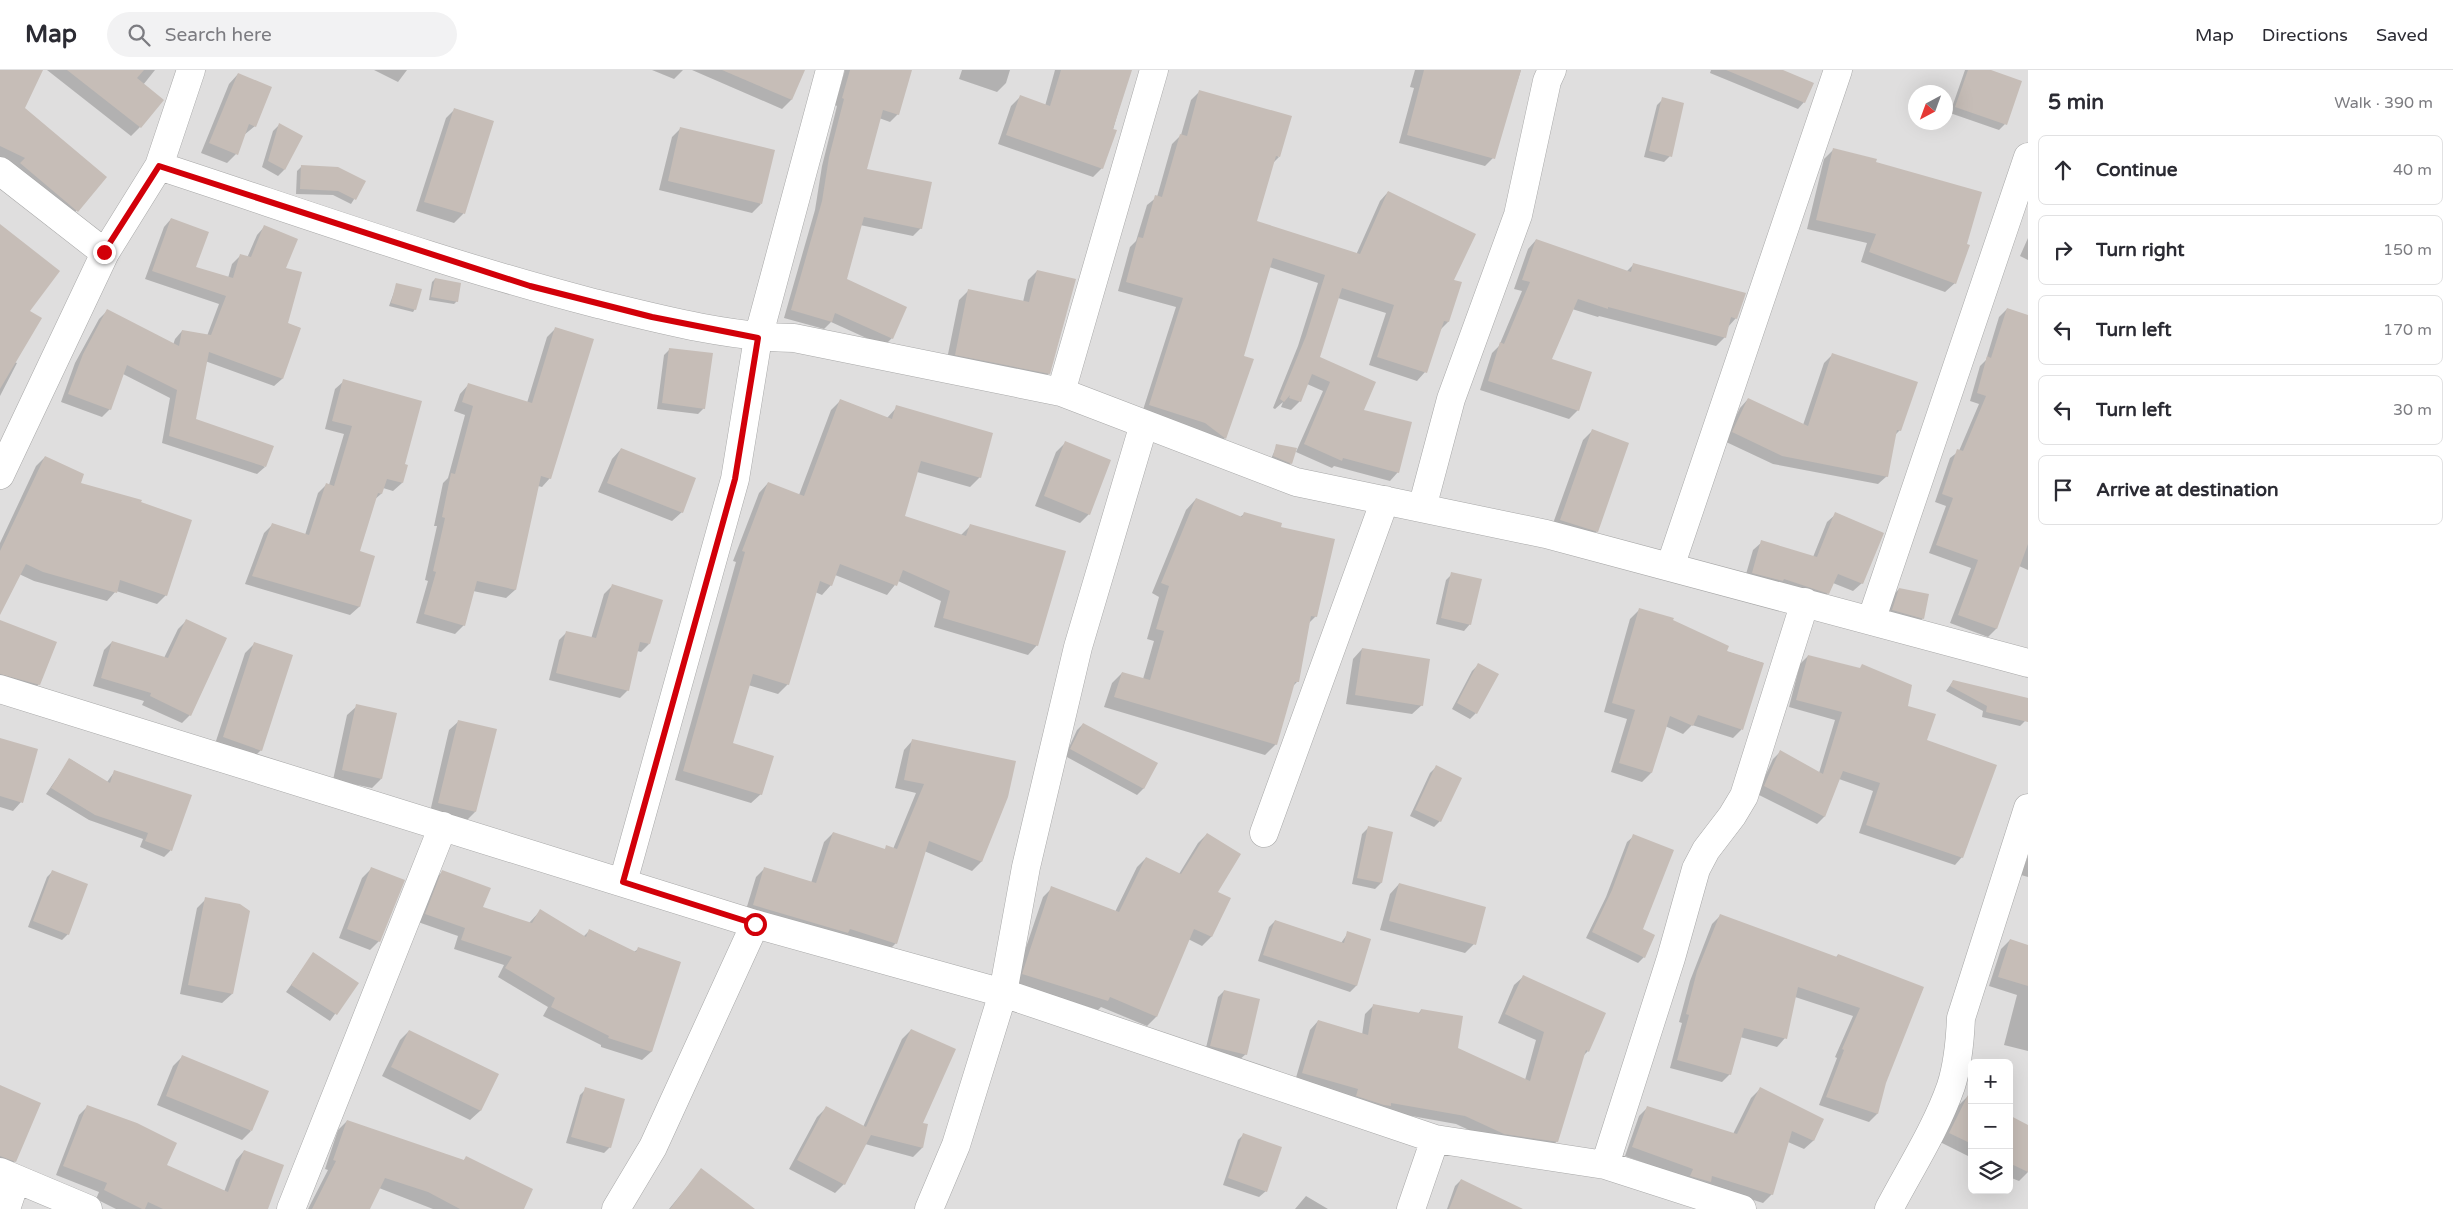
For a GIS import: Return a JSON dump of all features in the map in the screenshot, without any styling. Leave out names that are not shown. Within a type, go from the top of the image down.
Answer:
[{"type":"street","points":[[0,474],[104,252],[159,166],[191,70]]},
{"type":"street","points":[[623,882],[735,479],[758,338],[830,70]]},
{"type":"street","points":[[1061,392],[1154,70]]},
{"type":"street","points":[[1422,508],[1451,399],[1518,215],[1546,81],[1552,70]]},
{"type":"street","points":[[1670,567],[1838,70]]},
{"type":"street","points":[[1871,621],[2028,157]]},
{"type":"street","points":[[159,166],[530,286],[652,317],[758,338],[794,338],[1061,392],[1296,482],[1546,534],[2028,663]]},
{"type":"street","points":[[0,171],[104,252]]},
{"type":"street","points":[[929,1209],[956,1145],[1002,993],[1026,868],[1074,666],[1144,424]]},
{"type":"street","points":[[1264,833],[1385,500]]},
{"type":"street","points":[[1605,1165],[1671,958],[1696,869],[1706,850],[1732,816],[1744,796],[1805,602]]},
{"type":"street","points":[[0,690],[755,924],[1002,993],[1435,1139],[1605,1165],[1688,1201],[1742,1209]]},
{"type":"street","points":[[1889,1209],[1937,1119],[1951,1086],[1959,1052],[1962,1018],[2028,808]]},
{"type":"street","points":[[291,1209],[443,826]]},
{"type":"street","points":[[616,1209],[653,1147],[755,924]]},
{"type":"street","points":[[1411,1209],[1435,1139]]},
{"type":"street","points":[[6,1209],[8,1175],[88,1209]]},
{"type":"shaded area","points":[[0,70],[2028,70],[2028,1209],[0,1209]]},
{"type":"building","points":[[0,70],[43,70],[25,108],[107,177],[78,212],[20,163],[25,158],[0,146]]},
{"type":"building","points":[[67,70],[144,70],[137,78],[164,100],[141,128]]},
{"type":"building","points":[[722,70],[805,70],[792,100]]},
{"type":"building","points":[[850,70],[912,70],[899,115],[883,110],[867,169],[932,182],[922,229],[864,217],[847,279],[907,307],[893,339],[835,313],[832,322],[791,310],[822,201],[829,157]]},
{"type":"building","points":[[1061,70],[1132,70],[1113,129],[1117,130],[1103,169],[1006,135],[1020,95],[1050,106]]},
{"type":"building","points":[[1424,70],[1521,70],[1495,159],[1407,135]]},
{"type":"building","points":[[1726,70],[1783,70],[1814,83],[1805,103]]},
{"type":"building","points":[[1968,70],[1991,70],[2022,81],[2007,125],[1955,107]]},
{"type":"building","points":[[238,73],[272,87],[256,127],[249,124],[238,155],[209,143]]},
{"type":"building","points":[[1199,90],[1292,116],[1280,157],[1276,156],[1257,221],[1360,254],[1388,191],[1476,234],[1454,280],[1462,282],[1449,322],[1444,321],[1427,373],[1377,357],[1394,305],[1342,288],[1320,357],[1376,382],[1364,410],[1412,422],[1399,473],[1343,458],[1342,461],[1304,444],[1330,382],[1312,374],[1301,402],[1289,398],[1290,395],[1284,402],[1280,399],[1306,336],[1325,275],[1273,258],[1244,356],[1254,359],[1226,439],[1205,423],[1149,405],[1183,298],[1126,282],[1138,237],[1143,238],[1155,195],[1162,197],[1180,134],[1187,136]]},
{"type":"building","points":[[1662,97],[1684,103],[1672,157],[1649,151]]},
{"type":"building","points":[[454,108],[494,121],[465,214],[424,202]]},
{"type":"building","points":[[279,123],[303,136],[285,170],[268,161]]},
{"type":"building","points":[[680,127],[775,150],[762,204],[668,181]]},
{"type":"building","points":[[1833,148],[1877,159],[1876,162],[1982,192],[1967,244],[1970,245],[1956,284],[1869,252],[1876,234],[1816,220]]},
{"type":"building","points":[[301,165],[338,167],[366,181],[356,200],[338,191],[300,189]]},
{"type":"building","points":[[171,218],[209,232],[196,267],[233,278],[240,254],[251,257],[264,225],[298,239],[286,268],[302,272],[288,323],[301,328],[283,379],[209,352],[196,419],[274,446],[266,467],[169,436],[177,390],[127,365],[111,410],[68,394],[83,354],[107,309],[179,346],[182,330],[211,335],[226,296],[152,271]]},
{"type":"building","points":[[0,224],[60,271],[30,311],[42,318],[0,389]]},
{"type":"building","points":[[1536,239],[1631,272],[1633,263],[1746,293],[1737,319],[1731,317],[1726,338],[1608,307],[1608,309],[1578,299],[1552,359],[1592,372],[1579,411],[1488,381],[1500,342],[1504,344],[1530,282],[1522,280]]},
{"type":"building","points":[[1037,270],[1076,279],[1050,374],[955,355],[968,289],[1029,302]]},
{"type":"building","points":[[435,278],[461,283],[458,302],[431,297]]},
{"type":"building","points":[[396,283],[422,289],[416,310],[391,303]]},
{"type":"building","points":[[2007,308],[2028,315],[2028,544],[1997,629],[1958,615],[1978,560],[1936,545],[1953,498],[1942,494],[1957,449],[1963,451],[1986,396],[1977,393],[1987,356],[1991,358]]},
{"type":"building","points":[[555,327],[594,339],[551,479],[541,476],[516,590],[477,581],[465,626],[424,614],[436,572],[433,571],[445,518],[442,517],[451,473],[455,474],[473,406],[462,402],[468,383],[532,403]]},
{"type":"building","points":[[669,348],[713,353],[705,409],[662,403]]},
{"type":"building","points":[[1832,353],[1918,382],[1901,431],[1897,430],[1888,477],[1782,456],[1732,432],[1748,398],[1808,426]]},
{"type":"building","points":[[343,379],[422,401],[405,464],[408,465],[403,483],[387,479],[382,494],[378,493],[360,551],[375,556],[360,607],[252,576],[272,523],[309,535],[326,483],[334,486],[352,426],[332,421]]},
{"type":"building","points":[[840,399],[892,419],[896,405],[993,433],[981,478],[921,461],[905,516],[966,536],[970,524],[1066,551],[1038,646],[943,618],[950,591],[903,570],[897,586],[840,564],[832,586],[820,581],[789,685],[753,674],[733,743],[774,756],[762,795],[683,771],[745,552],[742,551],[768,482],[804,496]]},
{"type":"building","points":[[1592,429],[1629,443],[1598,532],[1560,520]]},
{"type":"building","points":[[1065,441],[1111,460],[1090,515],[1044,496]]},
{"type":"building","points":[[1276,444],[1297,448],[1292,464],[1273,456]]},
{"type":"building","points":[[621,448],[696,478],[683,513],[607,483]]},
{"type":"building","points":[[45,456],[84,474],[81,483],[142,500],[141,502],[192,520],[167,596],[120,580],[117,593],[43,572],[26,564],[0,615],[0,551]]},
{"type":"building","points":[[1196,498],[1242,517],[1244,512],[1282,523],[1281,527],[1335,539],[1317,617],[1311,616],[1299,682],[1295,682],[1277,745],[1114,697],[1122,672],[1150,680],[1164,631],[1156,629],[1169,586],[1161,583]]},
{"type":"building","points":[[1835,512],[1884,533],[1863,584],[1838,574],[1829,594],[1784,579],[1783,581],[1752,573],[1761,540],[1817,557]]},
{"type":"building","points":[[1451,572],[1482,579],[1471,625],[1441,618]]},
{"type":"building","points":[[612,584],[663,600],[650,644],[640,642],[629,691],[556,673],[566,631],[596,638]]},
{"type":"building","points":[[1899,588],[1929,594],[1924,619],[1892,610]]},
{"type":"building","points":[[1639,608],[1674,618],[1673,620],[1729,646],[1727,651],[1764,663],[1743,730],[1698,715],[1693,726],[1670,716],[1652,773],[1619,763],[1635,710],[1612,703]]},
{"type":"building","points":[[186,619],[227,638],[191,716],[150,696],[151,693],[101,678],[112,641],[168,658]]},
{"type":"building","points":[[0,620],[57,642],[40,685],[0,674]]},
{"type":"building","points":[[254,642],[293,655],[262,751],[223,737]]},
{"type":"building","points":[[1362,648],[1430,659],[1423,706],[1355,695]]},
{"type":"building","points":[[1808,655],[1860,668],[1862,664],[1912,685],[1908,706],[1936,714],[1927,740],[1997,765],[1963,858],[1866,825],[1880,783],[1843,771],[1825,817],[1764,786],[1780,750],[1823,774],[1842,712],[1796,700]]},
{"type":"building","points":[[1478,663],[1499,674],[1477,714],[1457,703]]},
{"type":"building","points":[[1953,680],[2028,698],[2028,722],[1986,712],[1987,706],[1950,686]]},
{"type":"building","points":[[356,704],[397,713],[382,779],[342,770]]},
{"type":"building","points":[[458,720],[497,729],[476,812],[438,803]]},
{"type":"building","points":[[1083,723],[1158,763],[1144,789],[1070,749]]},
{"type":"building","points":[[0,738],[38,749],[23,803],[0,796]]},
{"type":"building","points":[[912,739],[1016,761],[1008,797],[982,862],[929,841],[897,944],[850,929],[848,933],[753,905],[764,867],[816,883],[833,832],[885,849],[886,845],[897,849],[924,784],[904,780]]},
{"type":"building","points":[[69,758],[110,783],[114,770],[192,795],[172,851],[145,841],[148,833],[95,815],[51,788]]},
{"type":"building","points":[[1436,765],[1462,778],[1441,822],[1415,810]]},
{"type":"building","points":[[1368,826],[1393,832],[1382,883],[1357,878]]},
{"type":"building","points":[[1207,833],[1241,854],[1218,892],[1231,898],[1212,937],[1194,929],[1157,1017],[1110,997],[1108,1001],[1022,974],[1051,886],[1119,912],[1146,857],[1181,874]]},
{"type":"building","points":[[1633,834],[1674,850],[1643,929],[1655,935],[1645,958],[1592,932],[1612,890]]},
{"type":"building","points":[[371,867],[405,880],[380,942],[347,929]]},
{"type":"building","points":[[52,870],[88,884],[69,935],[33,921]]},
{"type":"building","points":[[442,870],[491,888],[483,907],[532,923],[540,909],[586,937],[589,929],[636,952],[638,947],[681,962],[652,1052],[608,1038],[609,1036],[551,1007],[555,998],[505,968],[512,957],[461,940],[465,928],[425,914]]},
{"type":"building","points":[[1399,883],[1486,907],[1476,945],[1389,921]]},
{"type":"building","points":[[205,897],[240,904],[250,911],[233,994],[188,985]]},
{"type":"building","points":[[1720,914],[1837,957],[1838,954],[1924,987],[1886,1083],[1878,1114],[1826,1097],[1844,1050],[1842,1049],[1860,1008],[1798,987],[1787,1039],[1744,1028],[1731,1075],[1677,1060],[1689,1015],[1686,1014],[1697,971]]},
{"type":"building","points":[[1275,920],[1344,943],[1347,931],[1371,939],[1357,986],[1263,955]]},
{"type":"building","points":[[2010,939],[2028,945],[2028,986],[1998,977]]},
{"type":"building","points":[[313,952],[359,983],[337,1015],[291,985]]},
{"type":"building","points":[[1523,975],[1606,1013],[1589,1052],[1586,1050],[1558,1142],[1504,1134],[1465,1116],[1391,1103],[1391,1106],[1384,1105],[1356,1096],[1358,1089],[1302,1073],[1318,1020],[1368,1035],[1373,1004],[1420,1013],[1421,1009],[1463,1016],[1458,1048],[1530,1081],[1544,1032],[1505,1014]]},
{"type":"building","points":[[1224,990],[1260,999],[1247,1055],[1210,1046]]},
{"type":"building","points":[[911,1029],[956,1049],[923,1123],[928,1124],[923,1148],[871,1135],[845,1185],[797,1160],[826,1106],[866,1127]]},
{"type":"building","points":[[409,1030],[499,1074],[481,1111],[391,1067]]},
{"type":"building","points":[[182,1055],[269,1091],[252,1131],[166,1096]]},
{"type":"building","points":[[0,1085],[41,1103],[16,1162],[0,1156]]},
{"type":"building","points":[[585,1087],[625,1099],[611,1148],[571,1137]]},
{"type":"building","points":[[1760,1087],[1824,1119],[1814,1141],[1792,1131],[1773,1195],[1712,1176],[1711,1182],[1690,1176],[1693,1169],[1632,1147],[1647,1106],[1737,1134]]},
{"type":"building","points":[[1968,1095],[1968,1142],[1949,1133]]},
{"type":"building","points":[[87,1105],[137,1123],[177,1143],[167,1165],[228,1192],[244,1150],[284,1165],[268,1209],[163,1209],[148,1202],[145,1209],[142,1209],[104,1190],[107,1183],[63,1166]]},
{"type":"building","points":[[2013,1117],[2028,1125],[2028,1172],[2013,1165]]},
{"type":"building","points":[[347,1120],[464,1160],[466,1156],[533,1189],[524,1209],[460,1209],[428,1192],[385,1178],[370,1209],[312,1209],[336,1161],[333,1160]]},
{"type":"building","points":[[1243,1133],[1282,1147],[1267,1192],[1228,1178]]},
{"type":"building","points":[[701,1168],[755,1209],[670,1209]]},
{"type":"building","points":[[1461,1179],[1523,1209],[1449,1209]]},
{"type":"route","points":[[104,252],[159,166],[530,286],[652,317],[758,338],[735,479],[696,628],[623,882],[755,924]]}]
